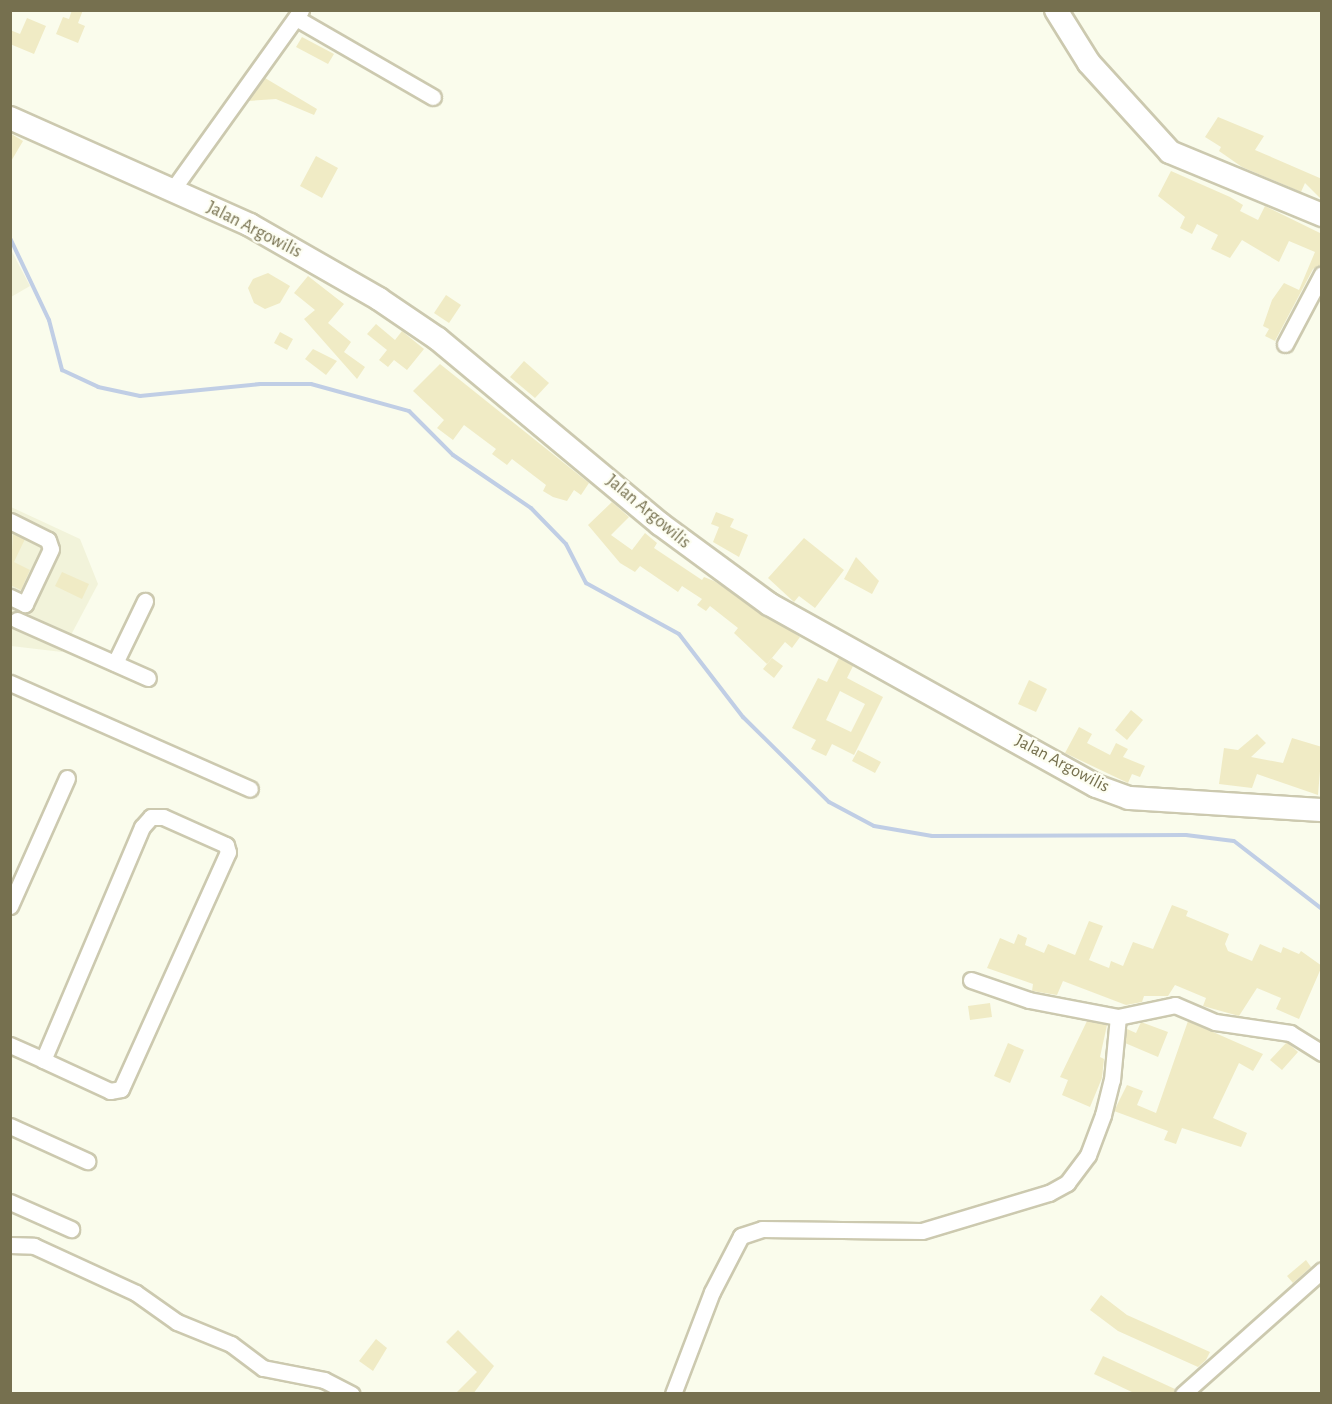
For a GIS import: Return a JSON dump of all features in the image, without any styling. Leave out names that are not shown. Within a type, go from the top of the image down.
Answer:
[{"type":"street","points":[[1056,10],[1089,63],[1170,152],[1322,215]]},
{"type":"street","points":[[178,182],[298,14],[433,97]]},
{"type":"street","name":"Jalan Argowilis","points":[[10,118],[178,182],[438,339],[660,524],[769,604],[1096,786],[1129,798],[1293,805],[1322,810]]},
{"type":"street","points":[[1285,344],[1322,274]]},
{"type":"street","points":[[10,521],[51,544],[14,627],[115,663],[148,678]]},
{"type":"street","points":[[10,597],[25,604]]},
{"type":"street","points":[[115,663],[145,601]]},
{"type":"street","points":[[10,683],[250,789]]},
{"type":"street","points":[[10,906],[67,778]]},
{"type":"street","points":[[10,1045],[110,1091],[128,1081],[228,852],[226,845],[163,817],[151,817],[142,827],[43,1060]]},
{"type":"street","points":[[971,980],[1029,1000],[1118,1017],[1175,1005],[1215,1022],[1290,1033],[1322,1053]]},
{"type":"street","points":[[673,1394],[712,1292],[741,1236],[762,1229],[922,1231],[1049,1193],[1067,1183],[1088,1155],[1102,1115],[1112,1080],[1118,1017]]},
{"type":"street","points":[[10,1126],[87,1161]]},
{"type":"street","points":[[10,1202],[71,1229]]},
{"type":"street","points":[[10,1245],[34,1246],[136,1293],[177,1322],[231,1344],[263,1368],[324,1380],[352,1394]]},
{"type":"street","points":[[1183,1394],[1322,1270]]},
{"type":"shaded area","points":[[11,250],[30,286],[10,297]]},
{"type":"shaded area","points":[[11,507],[80,539],[98,584],[62,652],[11,646]]},
{"type":"building","points":[[72,10],[83,10],[78,23],[85,26],[78,43],[56,34],[63,17],[69,19]]},
{"type":"building","points":[[27,18],[46,26],[34,54],[10,44],[10,30],[20,34]]},
{"type":"building","points":[[302,37],[334,54],[328,64],[296,47]]},
{"type":"building","points":[[265,78],[317,109],[314,115],[276,99],[248,101]]},
{"type":"building","points":[[1218,117],[1264,136],[1255,150],[1322,179],[1322,200],[1305,183],[1301,192],[1242,167],[1219,151],[1221,147],[1205,137]]},
{"type":"building","points":[[10,133],[23,141],[10,163]]},
{"type":"building","points":[[316,156],[338,168],[322,198],[300,186]]},
{"type":"building","points":[[1171,171],[1230,197],[1243,205],[1240,211],[1258,220],[1265,206],[1322,234],[1322,264],[1313,269],[1275,341],[1265,336],[1269,329],[1263,326],[1272,300],[1284,283],[1299,290],[1315,252],[1289,241],[1279,262],[1242,240],[1230,258],[1211,249],[1218,235],[1197,224],[1192,234],[1180,228],[1185,217],[1158,196]]},
{"type":"building","points":[[268,273],[290,286],[280,303],[265,309],[254,303],[248,288],[253,279]]},
{"type":"building","points":[[308,276],[344,304],[328,323],[351,342],[344,352],[365,367],[357,379],[304,319],[315,310],[294,293]]},
{"type":"building","points":[[446,295],[461,305],[449,323],[434,313]]},
{"type":"building","points":[[376,324],[395,340],[402,331],[424,349],[407,370],[394,360],[388,367],[379,360],[387,350],[367,334]]},
{"type":"building","points":[[280,332],[293,339],[287,350],[274,343]]},
{"type":"building","points":[[313,349],[337,361],[326,375],[305,359]]},
{"type":"building","points":[[524,361],[549,383],[535,398],[510,377]]},
{"type":"building","points":[[440,364],[589,483],[581,495],[574,490],[567,501],[553,497],[543,491],[546,485],[512,459],[507,465],[492,454],[496,449],[464,425],[453,440],[437,428],[444,420],[413,391]]},
{"type":"building","points":[[612,502],[629,517],[611,535],[632,550],[645,533],[657,543],[654,548],[702,580],[704,577],[714,581],[800,637],[792,648],[785,642],[767,664],[734,633],[738,628],[710,606],[706,611],[697,605],[702,599],[682,586],[678,592],[640,566],[635,572],[620,563],[588,525]]},
{"type":"building","points":[[716,512],[734,519],[730,527],[748,535],[739,557],[713,542],[719,527],[711,524]]},
{"type":"building","points":[[13,534],[25,539],[14,562],[30,570],[21,590],[10,585]]},
{"type":"building","points":[[804,538],[844,570],[815,608],[799,596],[794,602],[768,578]]},
{"type":"building","points":[[856,557],[879,581],[872,594],[844,579]]},
{"type":"building","points":[[62,572],[89,584],[82,599],[55,586]]},
{"type":"building","points":[[772,658],[783,666],[774,678],[763,669]]},
{"type":"building","points":[[839,658],[853,666],[847,678],[883,697],[854,755],[832,744],[826,756],[811,749],[816,740],[792,728],[818,678],[827,682]],"holes":[[[840,691],[865,704],[851,732],[826,720]]]},
{"type":"building","points":[[1029,680],[1047,689],[1036,712],[1018,704]]},
{"type":"building","points":[[1131,710],[1143,720],[1127,740],[1115,730]]},
{"type":"building","points":[[1079,727],[1092,734],[1087,743],[1110,755],[1116,743],[1128,749],[1123,757],[1145,766],[1140,777],[1132,774],[1128,783],[1065,753]]},
{"type":"building","points":[[1257,734],[1266,743],[1251,757],[1283,763],[1292,738],[1322,747],[1318,795],[1257,774],[1252,788],[1219,784],[1224,748],[1238,750]]},
{"type":"building","points":[[858,750],[881,762],[875,773],[852,761]]},
{"type":"building","points":[[1172,905],[1188,911],[1186,916],[1229,934],[1225,944],[1228,951],[1252,961],[1260,944],[1281,953],[1283,947],[1299,954],[1301,951],[1322,966],[1299,1019],[1276,1009],[1281,998],[1257,988],[1239,1016],[1203,1006],[1206,998],[1175,985],[1168,996],[1144,996],[1142,1002],[1126,1005],[1063,981],[1057,995],[1032,991],[1033,984],[987,968],[1000,938],[1014,944],[1018,934],[1027,938],[1025,945],[1044,953],[1048,944],[1075,955],[1089,921],[1103,926],[1089,960],[1109,968],[1111,961],[1123,966],[1133,942],[1153,949]]},
{"type":"building","points":[[990,1003],[992,1017],[970,1020],[968,1006]]},
{"type":"building","points":[[1087,1021],[1107,1025],[1100,1057],[1104,1059],[1102,1078],[1090,1107],[1062,1095],[1068,1080],[1060,1077]]},
{"type":"building","points":[[1188,1021],[1263,1054],[1253,1071],[1239,1063],[1213,1118],[1247,1133],[1241,1147],[1182,1128],[1176,1144],[1164,1140],[1168,1131],[1114,1111],[1127,1085],[1143,1091],[1137,1105],[1156,1113]]},
{"type":"building","points":[[1141,1022],[1168,1032],[1158,1057],[1125,1043],[1127,1029],[1136,1033]]},
{"type":"building","points":[[1287,1042],[1298,1052],[1282,1070],[1270,1060]]},
{"type":"building","points":[[1008,1043],[1024,1050],[1010,1083],[994,1076]]},
{"type":"building","points":[[1306,1260],[1311,1267],[1293,1283],[1287,1276]]},
{"type":"building","points":[[1101,1295],[1127,1315],[1210,1352],[1206,1360],[1198,1367],[1118,1331],[1090,1310]]},
{"type":"building","points":[[458,1330],[494,1366],[473,1394],[455,1394],[477,1372],[446,1342]]},
{"type":"building","points":[[376,1339],[387,1348],[373,1371],[359,1361]]},
{"type":"building","points":[[1103,1356],[1175,1389],[1174,1394],[1136,1394],[1094,1374]]},
{"type":"waterway","points":[[10,238],[49,320],[62,370],[98,387],[140,396],[260,384],[311,384],[409,411],[453,455],[531,508],[566,544],[586,583],[679,634],[743,717],[829,802],[874,826],[932,836],[1186,835],[1234,841],[1322,909]]}]
